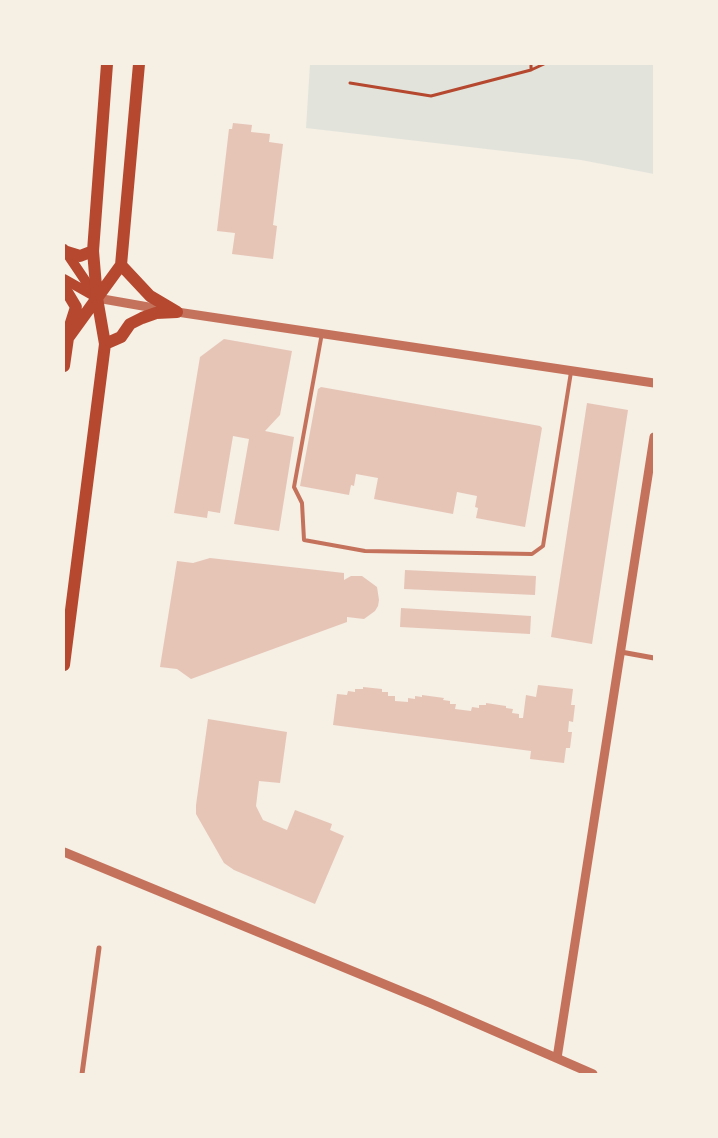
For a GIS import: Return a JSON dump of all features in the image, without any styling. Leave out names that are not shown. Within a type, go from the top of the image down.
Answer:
[{"type":"main road","points":[[64,666],[104,344],[97,298],[93,251],[107,64]]},
{"type":"main road","points":[[68,338],[121,265],[139,64]]},
{"type":"main road","points":[[65,250],[80,256],[93,251]]},
{"type":"main road","points":[[65,250],[97,298]]},
{"type":"main road","points":[[121,265],[150,296],[177,312]]},
{"type":"main road","points":[[64,279],[97,298]]},
{"type":"main road","points":[[64,287],[76,307],[68,338],[64,366]]},
{"type":"main road","points":[[104,344],[121,337],[130,324],[142,318],[156,313],[177,312]]},
{"type":"street","points":[[97,298],[177,312],[654,382]]},
{"type":"street","points":[[557,1058],[654,437]]},
{"type":"street","points":[[621,652],[654,658]]},
{"type":"street","points":[[64,852],[430,1003],[593,1074]]},
{"type":"street","points":[[82,1074],[99,948]]},
{"type":"lane","points":[[322,333],[294,487],[302,503],[304,540],[365,551],[532,554],[543,546],[571,370]]},
{"type":"path","points":[[531,64],[531,70]]},
{"type":"path","points":[[350,83],[431,96],[531,70],[544,64]]},
{"type":"shaded area","points":[[310,64],[654,64],[654,174],[581,160],[306,128]]},
{"type":"building","points":[[233,123],[252,125],[251,132],[270,134],[269,142],[283,144],[273,225],[277,226],[273,259],[232,254],[235,233],[217,231],[229,129],[232,129]]},
{"type":"building","points":[[224,339],[292,351],[280,415],[265,431],[294,437],[279,531],[234,524],[249,439],[233,436],[220,513],[208,511],[207,518],[174,513],[200,357]]},
{"type":"building","points":[[321,387],[540,426],[542,428],[525,527],[476,518],[478,508],[475,507],[477,496],[457,492],[453,514],[374,499],[378,478],[356,474],[354,486],[351,485],[349,495],[300,486],[318,389]]},
{"type":"building","points":[[587,403],[628,410],[592,644],[551,637]]},
{"type":"building","points":[[210,558],[344,573],[344,580],[351,576],[362,576],[377,587],[378,606],[375,611],[364,619],[347,617],[347,622],[191,679],[177,669],[160,667],[177,561],[193,563]]},
{"type":"building","points":[[405,570],[536,576],[535,595],[404,589]]},
{"type":"building","points":[[401,608],[531,616],[530,634],[400,627]]},
{"type":"building","points":[[538,685],[573,689],[571,705],[575,705],[573,722],[569,721],[568,732],[572,732],[570,748],[566,748],[564,763],[530,759],[531,751],[333,725],[337,694],[347,695],[348,691],[355,692],[355,689],[363,689],[363,687],[382,689],[382,692],[388,692],[388,696],[395,696],[395,701],[408,702],[408,698],[415,699],[415,696],[422,697],[422,695],[444,698],[443,700],[450,701],[450,704],[456,704],[455,709],[471,711],[472,707],[479,708],[479,705],[486,705],[486,703],[506,706],[506,708],[513,709],[512,713],[519,714],[519,718],[523,718],[526,695],[536,697]]},
{"type":"building","points":[[208,719],[287,732],[280,783],[259,781],[256,806],[263,820],[287,830],[295,810],[332,824],[330,830],[344,836],[315,904],[234,870],[224,863],[196,814]]}]
